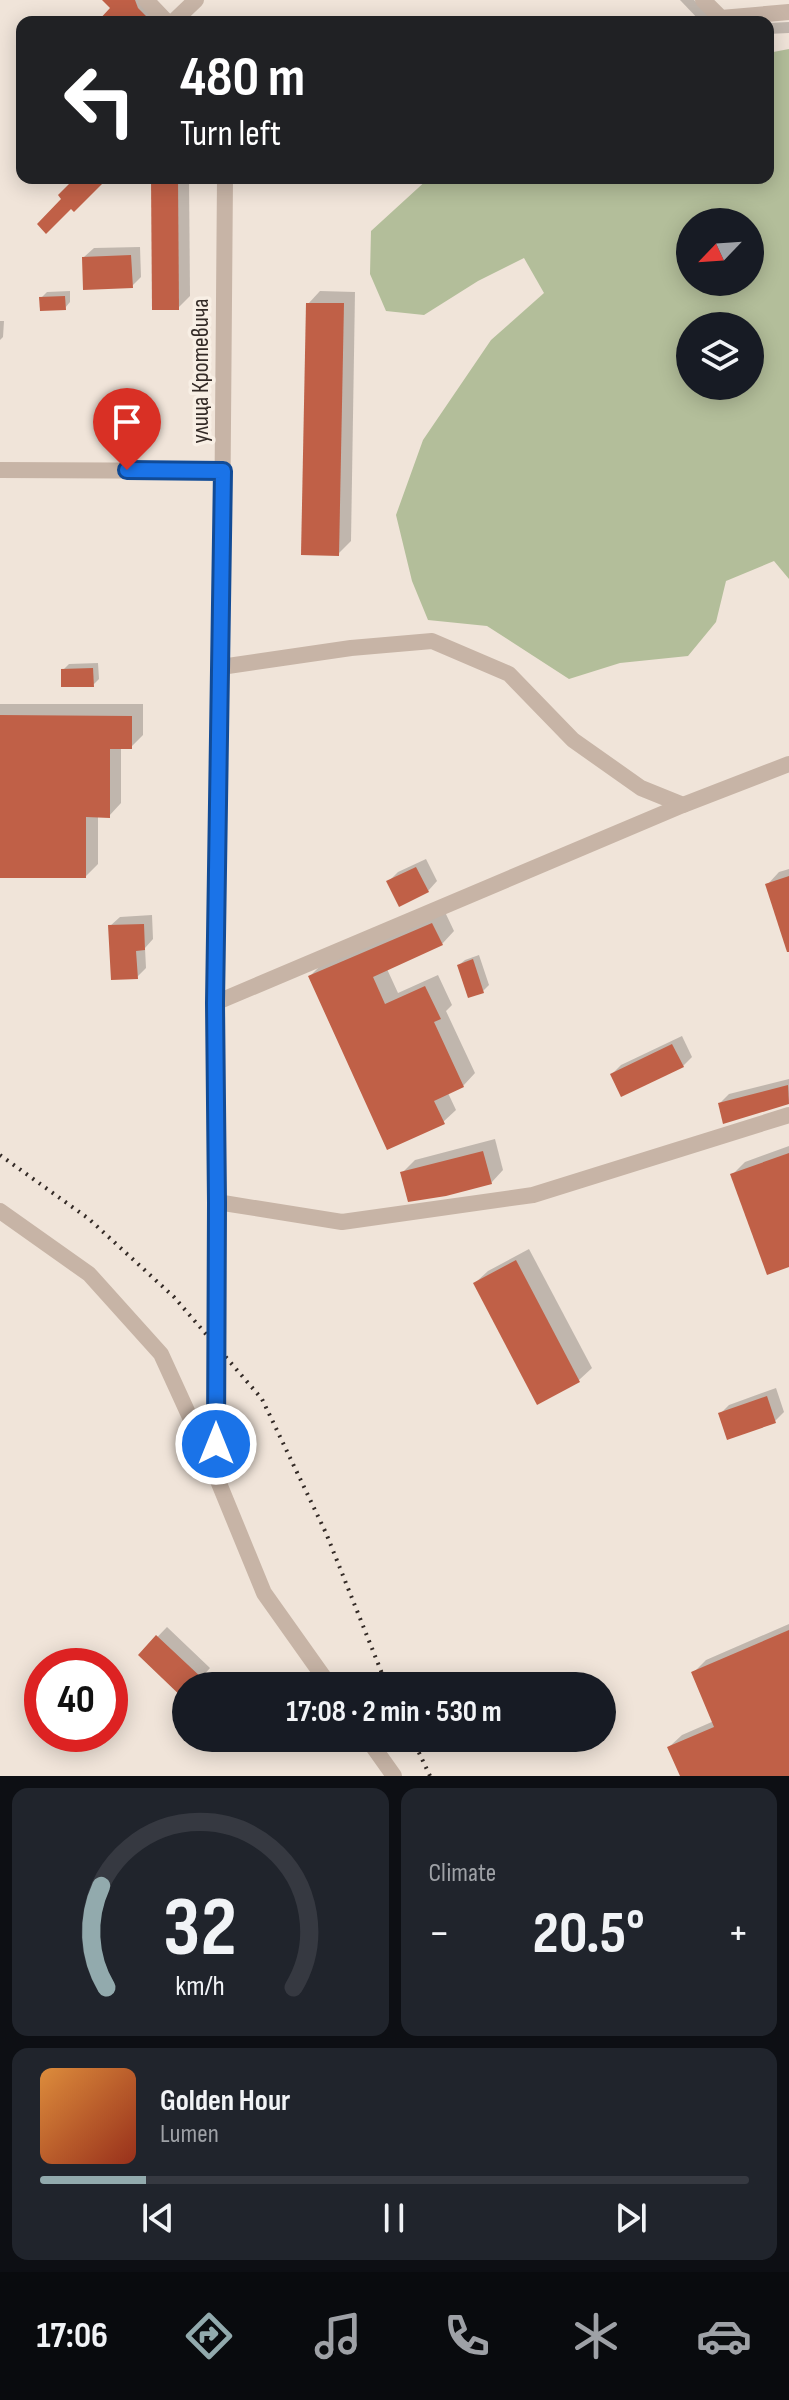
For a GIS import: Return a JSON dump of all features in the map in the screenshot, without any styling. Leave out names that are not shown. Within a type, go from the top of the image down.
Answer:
[{"type":"street","points":[[146,0],[161,16]]},
{"type":"street","points":[[179,16],[196,0]]},
{"type":"street","points":[[703,0],[719,16]]},
{"type":"street","points":[[762,0],[782,13]]},
{"type":"street","points":[[745,16],[782,13]]},
{"type":"street","name":"улица Кротевича","points":[[225,184],[215,1003],[216,1476],[264,1593],[320,1672]]},
{"type":"street","points":[[0,470],[223,471]]},
{"type":"street","points":[[221,667],[351,648],[432,641],[509,674],[573,740],[641,788],[683,805]]},
{"type":"street","points":[[215,1003],[683,805],[789,764]]},
{"type":"street","points":[[217,1202],[342,1222],[533,1195],[789,1115]]},
{"type":"street","points":[[0,1211],[89,1274],[161,1354],[216,1476]]},
{"type":"street","points":[[377,1752],[394,1776]]},
{"type":"green space","points":[[789,49],[789,579],[774,561],[726,581],[716,622],[688,656],[620,663],[569,679],[487,626],[428,620],[412,581],[396,515],[423,440],[491,340],[544,293],[524,258],[478,281],[424,315],[386,311],[370,274],[371,231],[422,184],[774,184],[774,52]]},
{"type":"building","points":[[102,0],[135,0],[146,16],[103,16],[110,8]]},
{"type":"building","points":[[69,184],[102,184],[46,234],[37,224],[61,199],[58,195]]},
{"type":"building","points":[[151,184],[178,184],[179,310],[152,310]]},
{"type":"building","points":[[131,255],[133,288],[83,290],[82,257]]},
{"type":"building","points":[[65,296],[66,310],[40,311],[39,297]]},
{"type":"building","points":[[306,303],[344,303],[339,556],[301,555]]},
{"type":"building","points":[[93,668],[94,687],[61,687],[61,669]]},
{"type":"building","points":[[0,715],[132,716],[132,749],[110,749],[110,818],[86,817],[86,878],[0,878]]},
{"type":"building","points":[[416,867],[429,892],[399,907],[386,881]]},
{"type":"building","points":[[789,876],[789,952],[787,952],[765,884]]},
{"type":"building","points":[[432,923],[443,945],[373,977],[385,1004],[425,986],[441,1019],[434,1022],[464,1087],[434,1101],[445,1124],[387,1150],[308,976]]},
{"type":"building","points":[[144,924],[145,950],[136,951],[138,979],[111,980],[108,925]]},
{"type":"building","points":[[473,959],[484,993],[468,998],[457,965]]},
{"type":"building","points":[[672,1044],[684,1067],[621,1097],[610,1074]]},
{"type":"building","points":[[788,1085],[789,1104],[723,1124],[718,1103]]},
{"type":"building","points":[[483,1151],[492,1184],[408,1202],[400,1172]]},
{"type":"building","points":[[789,1153],[789,1267],[767,1275],[730,1174]]},
{"type":"building","points":[[516,1260],[580,1382],[537,1405],[473,1283]]},
{"type":"building","points":[[767,1396],[776,1423],[727,1440],[718,1413]]},
{"type":"building","points":[[789,1630],[789,1776],[680,1776],[667,1747],[714,1727],[691,1672]]},
{"type":"building","points":[[156,1635],[196,1672],[172,1672],[172,1688],[138,1655]]},
{"type":"railway","points":[[0,1155],[89,1219],[174,1297],[262,1399],[326,1533],[381,1672]]},
{"type":"railway","points":[[419,1752],[430,1776]]},
{"type":"route","points":[[127,470],[223,471],[215,1003],[216,1444]]}]
